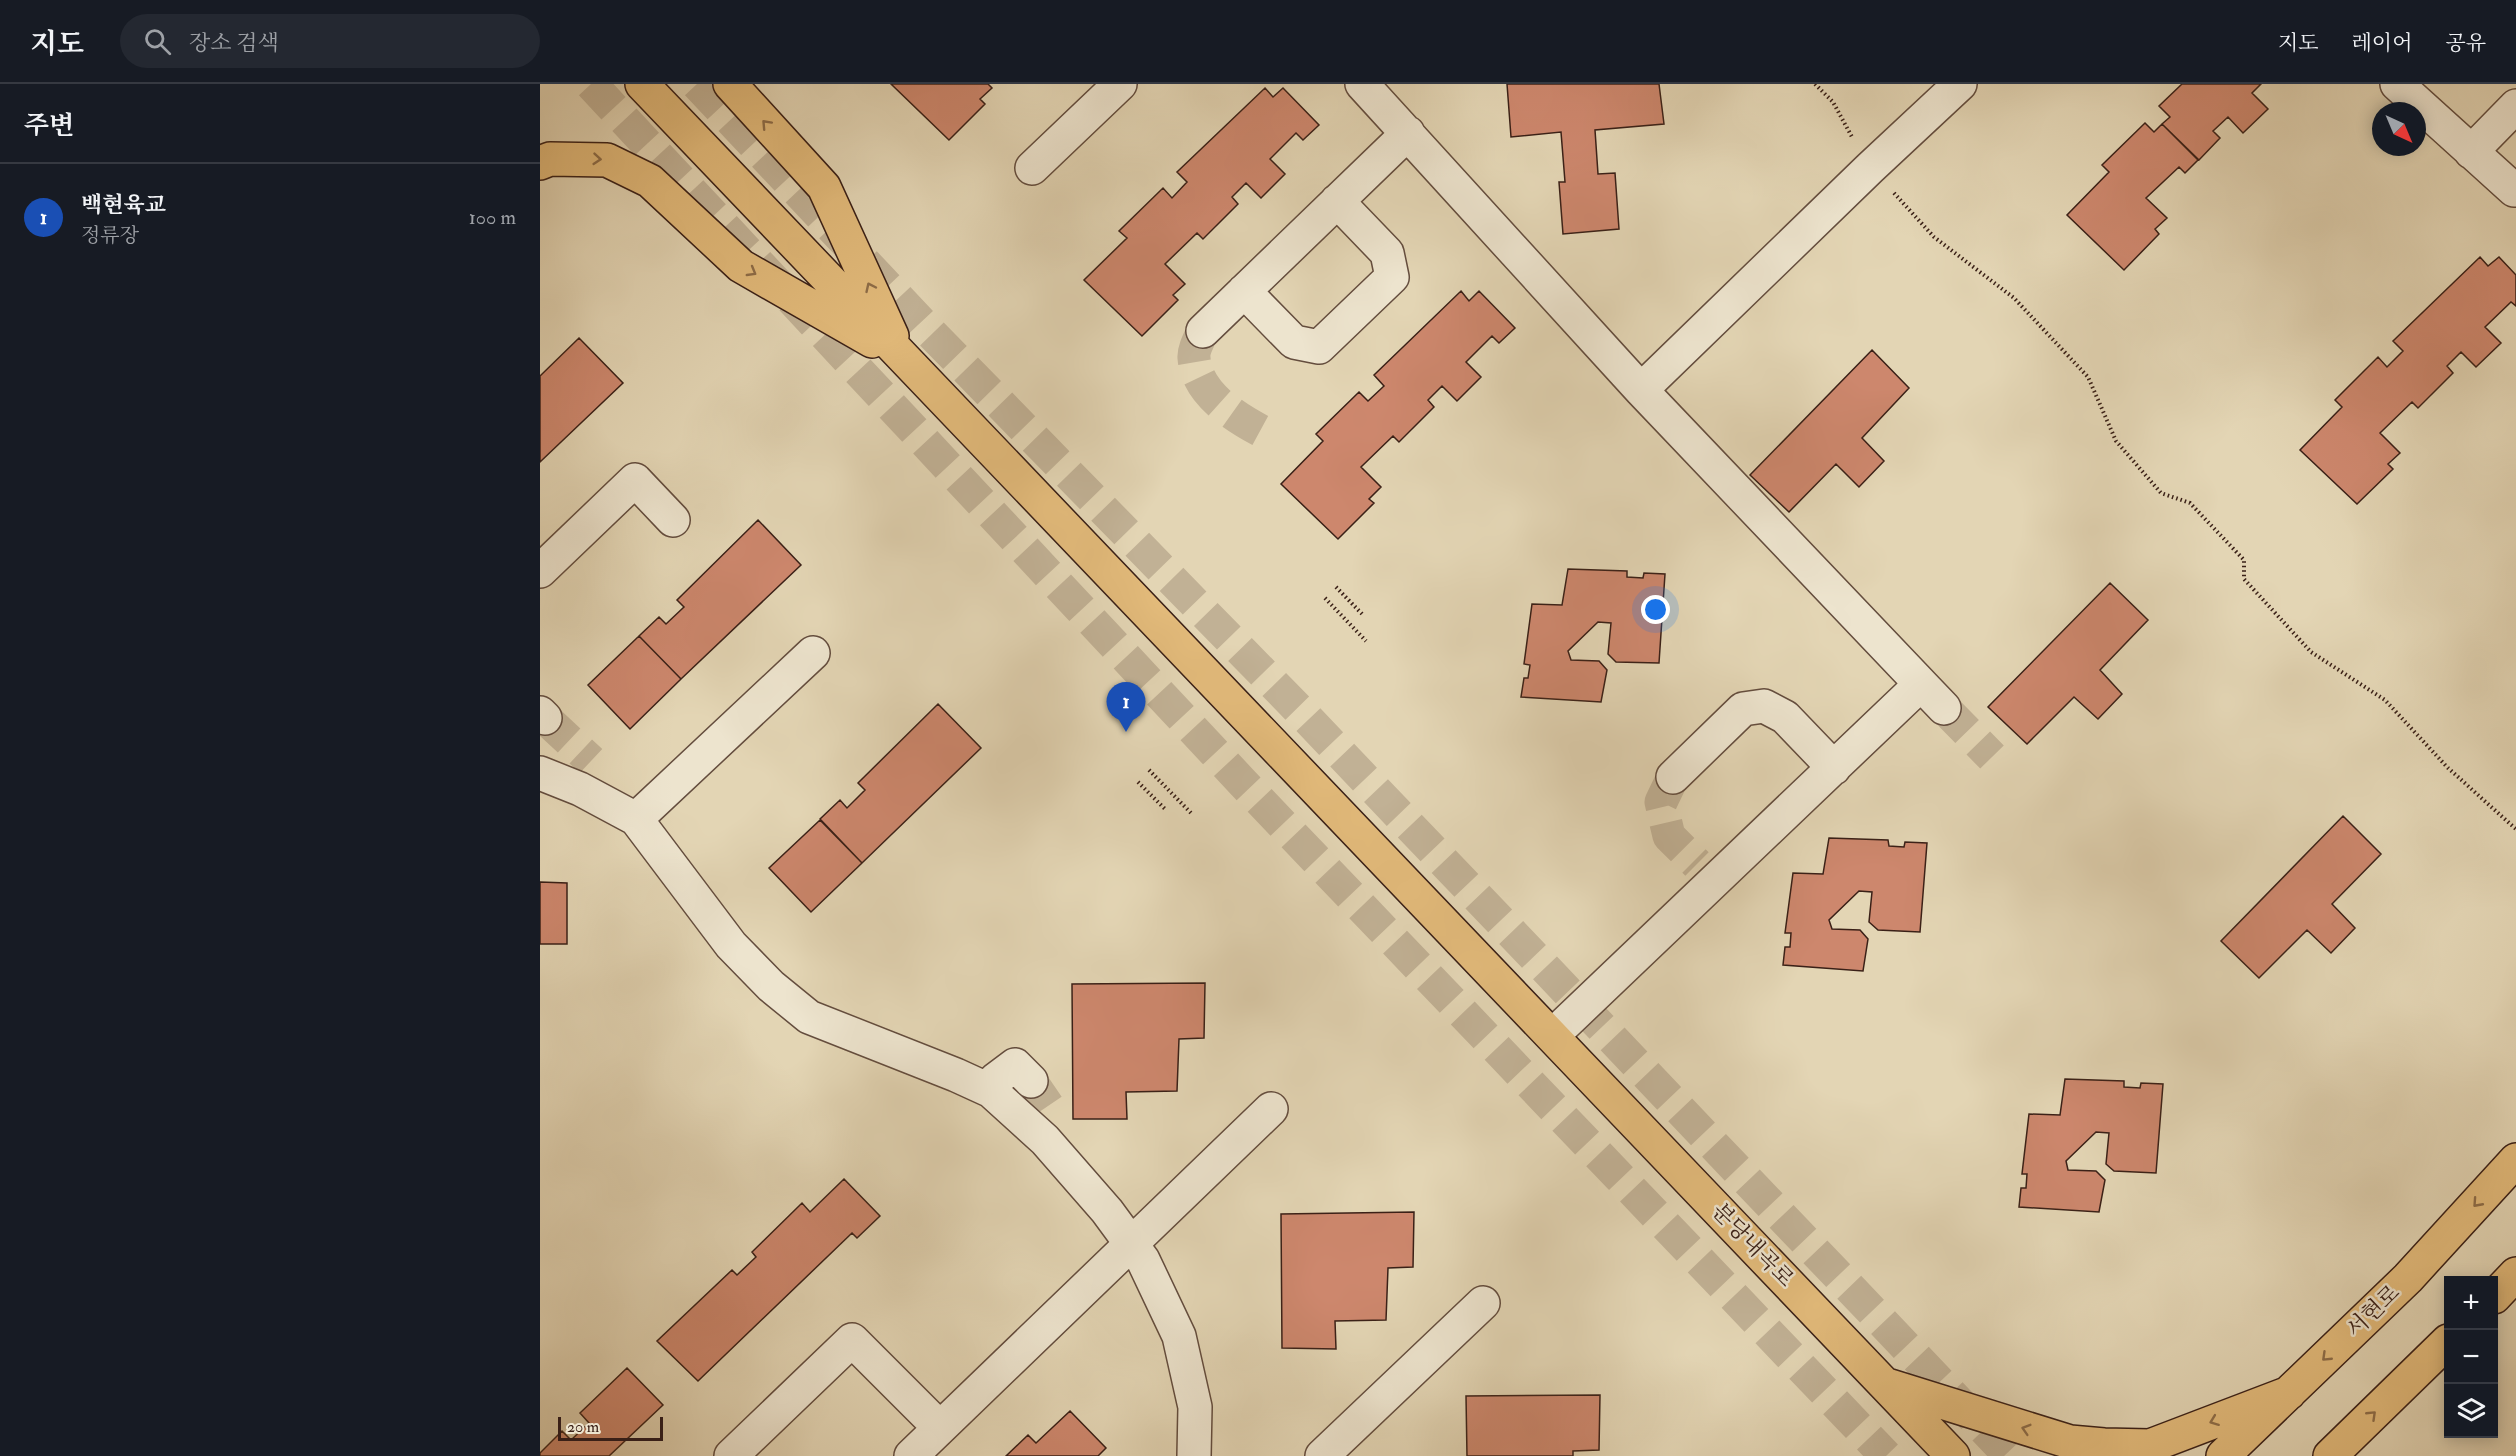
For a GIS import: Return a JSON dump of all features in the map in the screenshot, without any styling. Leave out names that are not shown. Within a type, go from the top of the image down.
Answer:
[{"type":"main road","name":"분당내곡로","points":[[642,84],[1953,1456]]},
{"type":"main road","points":[[730,84],[824,187],[903,359]]},
{"type":"main road","points":[[540,163],[550,159],[607,160],[650,181],[741,266],[903,359]]},
{"type":"main road","name":"서현로","points":[[2223,1456],[2408,1278],[2516,1160]]},
{"type":"main road","points":[[2498,1292],[2516,1274]]},
{"type":"main road","points":[[2340,1451],[2444,1345]]},
{"type":"main road","points":[[1885,1385],[2070,1442],[2150,1446],[2289,1393]]},
{"type":"main road","points":[[1885,1385],[1920,1456]]},
{"type":"lane","points":[[1032,168],[1120,84]]},
{"type":"lane","points":[[1362,84],[1641,390],[1944,708]]},
{"type":"lane","points":[[1641,390],[1960,84]]},
{"type":"lane","points":[[2397,84],[2514,190]]},
{"type":"lane","points":[[2471,152],[2516,106]]},
{"type":"lane","points":[[1203,331],[1408,133]]},
{"type":"lane","points":[[1244,291],[1294,342],[1319,347],[1392,277],[1387,253],[1336,201]]},
{"type":"lane","points":[[540,571],[635,480],[673,520]]},
{"type":"lane","points":[[636,819],[813,653]]},
{"type":"lane","points":[[1553,1035],[1921,684]]},
{"type":"lane","points":[[1673,777],[1743,709],[1764,706],[1785,717],[1834,768]]},
{"type":"lane","points":[[540,773],[580,789],[636,819],[731,945],[771,986],[809,1017],[956,1074],[991,1091],[1045,1140],[1107,1212],[1143,1260],[1179,1336],[1196,1407],[1194,1456]]},
{"type":"lane","points":[[991,1091],[995,1080],[1015,1065],[1031,1081]]},
{"type":"lane","points":[[911,1456],[1130,1242],[1271,1109]]},
{"type":"lane","points":[[1340,1450],[1483,1303]]},
{"type":"lane","points":[[731,1456],[852,1340],[940,1428]]},
{"type":"path","points":[[1815,84],[1833,102],[1870,168],[1934,237],[2014,298],[2088,377],[2115,441],[2161,493],[2190,503],[2244,560],[2244,579],[2311,652],[2385,700],[2448,768],[2516,829]]},
{"type":"path","points":[[1336,587],[1364,616]]},
{"type":"path","points":[[1325,598],[1366,641]]},
{"type":"path","points":[[1149,770],[1191,813]]},
{"type":"path","points":[[1138,782],[1165,809]]},
{"type":"building","points":[[891,84],[988,84],[992,88],[980,99],[985,104],[949,140]]},
{"type":"building","points":[[1507,84],[1659,84],[1664,124],[1595,130],[1598,174],[1615,173],[1619,229],[1563,234],[1559,182],[1565,182],[1561,132],[1511,137]]},
{"type":"building","points":[[2182,84],[2261,84],[2252,93],[2268,109],[2243,133],[2228,117],[2213,131],[2220,138],[2199,160],[2162,124],[2170,117],[2159,106]]},
{"type":"building","points":[[1265,88],[1273,97],[1283,88],[1319,125],[1303,140],[1296,133],[1270,159],[1285,174],[1261,198],[1246,183],[1232,197],[1238,204],[1203,239],[1197,233],[1165,264],[1185,284],[1173,295],[1178,300],[1142,336],[1084,280],[1127,238],[1119,231],[1163,188],[1172,198],[1187,182],[1177,172]]},
{"type":"building","points":[[2145,123],[2154,132],[2162,124],[2198,160],[2185,173],[2179,167],[2146,198],[2167,218],[2155,229],[2159,234],[2124,270],[2067,215],[2109,172],[2102,165]]},
{"type":"building","points":[[2480,257],[2488,266],[2499,257],[2516,275],[2516,306],[2511,302],[2485,327],[2501,343],[2476,367],[2461,352],[2447,366],[2453,373],[2418,408],[2412,402],[2380,433],[2400,453],[2388,464],[2393,469],[2357,504],[2300,450],[2342,407],[2335,400],[2378,357],[2387,367],[2403,351],[2393,341]]},
{"type":"building","points":[[1461,291],[1469,301],[1479,291],[1515,328],[1499,343],[1492,336],[1466,362],[1481,377],[1457,401],[1442,386],[1428,400],[1434,407],[1399,442],[1393,436],[1361,467],[1381,487],[1369,499],[1374,503],[1338,539],[1281,484],[1323,441],[1316,434],[1359,392],[1368,401],[1384,386],[1374,375]]},
{"type":"building","points":[[579,338],[623,383],[540,462],[540,376]]},
{"type":"building","points":[[1872,350],[1909,388],[1862,438],[1884,461],[1859,487],[1836,464],[1789,512],[1750,475]]},
{"type":"building","points":[[758,520],[801,565],[681,679],[639,636],[659,617],[666,624],[684,607],[677,600]]},
{"type":"building","points":[[1568,569],[1627,571],[1627,577],[1643,578],[1644,573],[1665,574],[1659,663],[1616,662],[1608,654],[1611,623],[1598,622],[1568,651],[1571,660],[1599,661],[1607,670],[1601,702],[1521,697],[1524,678],[1528,678],[1530,665],[1524,664],[1532,604],[1562,605]]},
{"type":"building","points":[[2110,583],[2148,620],[2100,670],[2122,694],[2098,719],[2074,697],[2027,744],[1988,707]]},
{"type":"building","points":[[639,636],[681,679],[630,729],[588,685]]},
{"type":"building","points":[[938,704],[981,748],[862,863],[820,819],[840,800],[847,808],[865,790],[858,783]]},
{"type":"building","points":[[2343,816],[2381,854],[2332,904],[2355,928],[2331,953],[2307,930],[2259,978],[2221,941]]},
{"type":"building","points":[[820,820],[862,863],[811,912],[769,868]]},
{"type":"building","points":[[1829,838],[1888,840],[1889,846],[1904,847],[1905,842],[1927,843],[1920,932],[1878,930],[1869,922],[1872,892],[1859,891],[1829,920],[1832,929],[1860,930],[1868,939],[1863,971],[1783,965],[1785,947],[1790,947],[1791,933],[1785,933],[1793,873],[1823,874]]},
{"type":"building","points":[[540,882],[567,883],[567,944],[540,944]]},
{"type":"building","points":[[1205,983],[1204,1038],[1179,1039],[1177,1091],[1126,1092],[1127,1119],[1073,1119],[1072,984]]},
{"type":"building","points":[[2065,1079],[2124,1081],[2124,1087],[2140,1088],[2141,1083],[2163,1084],[2156,1173],[2114,1171],[2106,1164],[2109,1133],[2096,1132],[2066,1161],[2068,1170],[2096,1171],[2105,1180],[2099,1212],[2019,1207],[2021,1188],[2026,1188],[2027,1174],[2022,1174],[2029,1114],[2060,1115]]},
{"type":"building","points":[[844,1179],[880,1216],[857,1238],[852,1233],[698,1381],[657,1341],[732,1270],[737,1275],[756,1257],[752,1252],[802,1203],[810,1212]]},
{"type":"building","points":[[1414,1212],[1413,1267],[1388,1268],[1386,1320],[1335,1321],[1336,1349],[1282,1348],[1281,1214]]},
{"type":"building","points":[[627,1368],[663,1405],[609,1456],[540,1456],[540,1453],[562,1431],[571,1440],[589,1423],[580,1413]]},
{"type":"building","points":[[1600,1395],[1599,1450],[1573,1451],[1573,1456],[1467,1456],[1466,1396]]},
{"type":"building","points":[[1070,1411],[1106,1448],[1098,1456],[1006,1456],[1028,1435],[1036,1443]]},
{"type":"tunnel","points":[[591,84],[1243,783],[1886,1456]]},
{"type":"tunnel","points":[[697,84],[931,333],[1303,714],[2010,1456]]},
{"type":"tunnel","points":[[1203,331],[1194,355],[1202,383],[1219,403],[1263,432]]},
{"type":"tunnel","points":[[1944,708],[1992,757]]},
{"type":"tunnel","points":[[545,718],[591,761]]},
{"type":"tunnel","points":[[1673,777],[1661,802],[1669,836],[1697,864]]},
{"type":"tunnel","points":[[1031,1081],[1048,1106]]},
{"type":"place","name":"백현육교","points":[[1126,732]]}]
